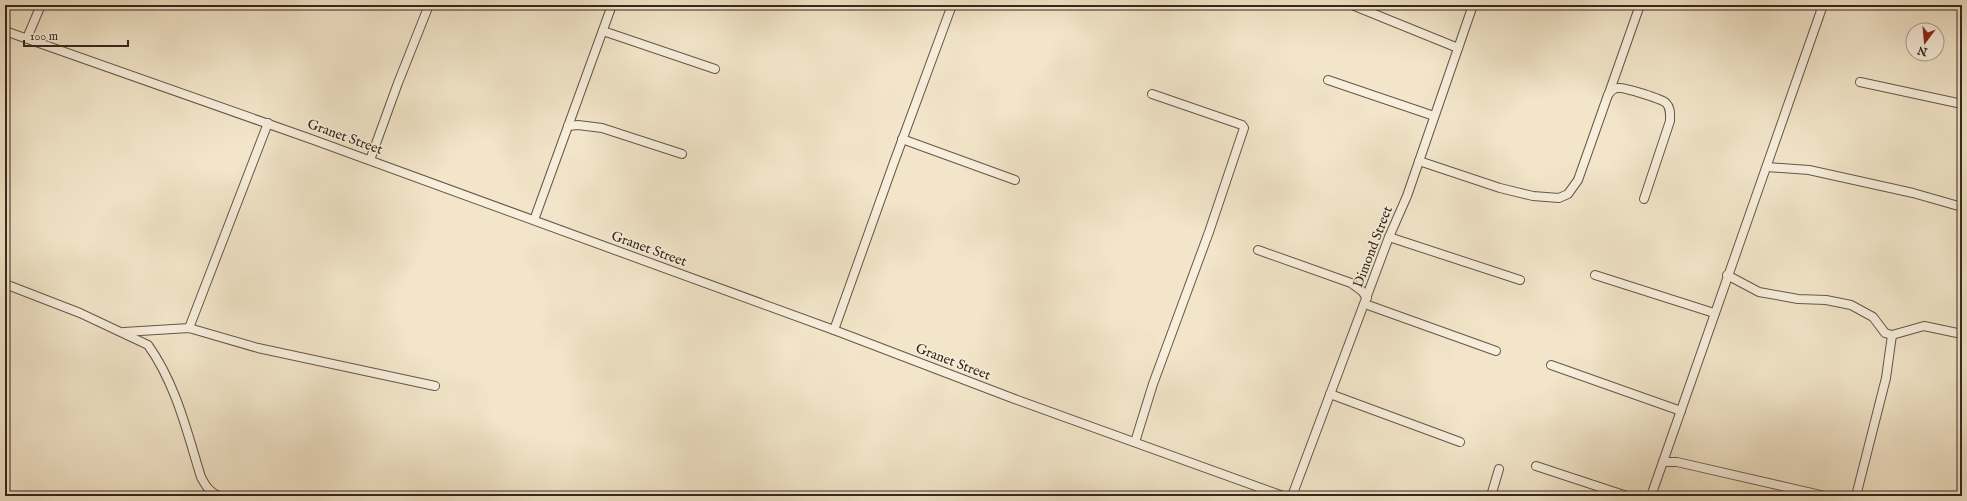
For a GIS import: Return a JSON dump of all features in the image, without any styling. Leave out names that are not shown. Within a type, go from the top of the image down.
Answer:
[{"type":"street","points":[[27,38],[42,5]]},
{"type":"street","points":[[370,160],[398,82],[429,5]]},
{"type":"street","points":[[534,220],[612,5]]},
{"type":"street","points":[[834,330],[902,139],[952,5]]},
{"type":"street","points":[[1352,5],[1458,48]]},
{"type":"street","name":"Dimond Street","points":[[1292,496],[1389,237],[1407,196],[1473,5]]},
{"type":"street","points":[[1419,161],[1500,188],[1533,196],[1559,198],[1568,194],[1578,180],[1640,5]]},
{"type":"street","points":[[1651,496],[1664,462],[1727,275],[1767,167],[1823,5]]},
{"type":"street","name":"Granet Street","points":[[5,31],[370,160],[834,330],[1012,398],[1283,496]]},
{"type":"street","points":[[603,31],[715,69]]},
{"type":"street","points":[[1328,80],[1434,116]]},
{"type":"street","points":[[1860,82],[1962,104]]},
{"type":"street","points":[[1608,95],[1612,90],[1618,87],[1626,88],[1665,102],[1670,110],[1670,121],[1644,199]]},
{"type":"street","points":[[1135,442],[1153,384],[1209,232],[1244,128],[1242,125],[1152,94]]},
{"type":"street","points":[[189,328],[268,123]]},
{"type":"street","points":[[568,126],[578,125],[602,128],[682,154]]},
{"type":"street","points":[[902,139],[1015,180]]},
{"type":"street","points":[[1767,167],[1809,170],[1906,191],[1962,207]]},
{"type":"street","points":[[1389,237],[1520,280]]},
{"type":"street","points":[[1258,250],[1350,283],[1362,291],[1366,301],[1496,351]]},
{"type":"street","points":[[1595,275],[1714,313]]},
{"type":"street","points":[[1727,275],[1759,292],[1798,299],[1826,300],[1851,305],[1873,317],[1885,333],[1892,336],[1924,326],[1962,334]]},
{"type":"street","points":[[5,284],[80,313],[148,345],[155,355],[174,394],[201,477],[214,495]]},
{"type":"street","points":[[121,332],[189,328],[258,348],[435,386]]},
{"type":"street","points":[[1856,496],[1887,372],[1892,336]]},
{"type":"street","points":[[1551,365],[1681,411]]},
{"type":"street","points":[[1330,394],[1460,442]]},
{"type":"street","points":[[1664,462],[1676,462],[1825,496]]},
{"type":"street","points":[[1536,466],[1627,496]]},
{"type":"street","points":[[1491,496],[1499,469]]}]
